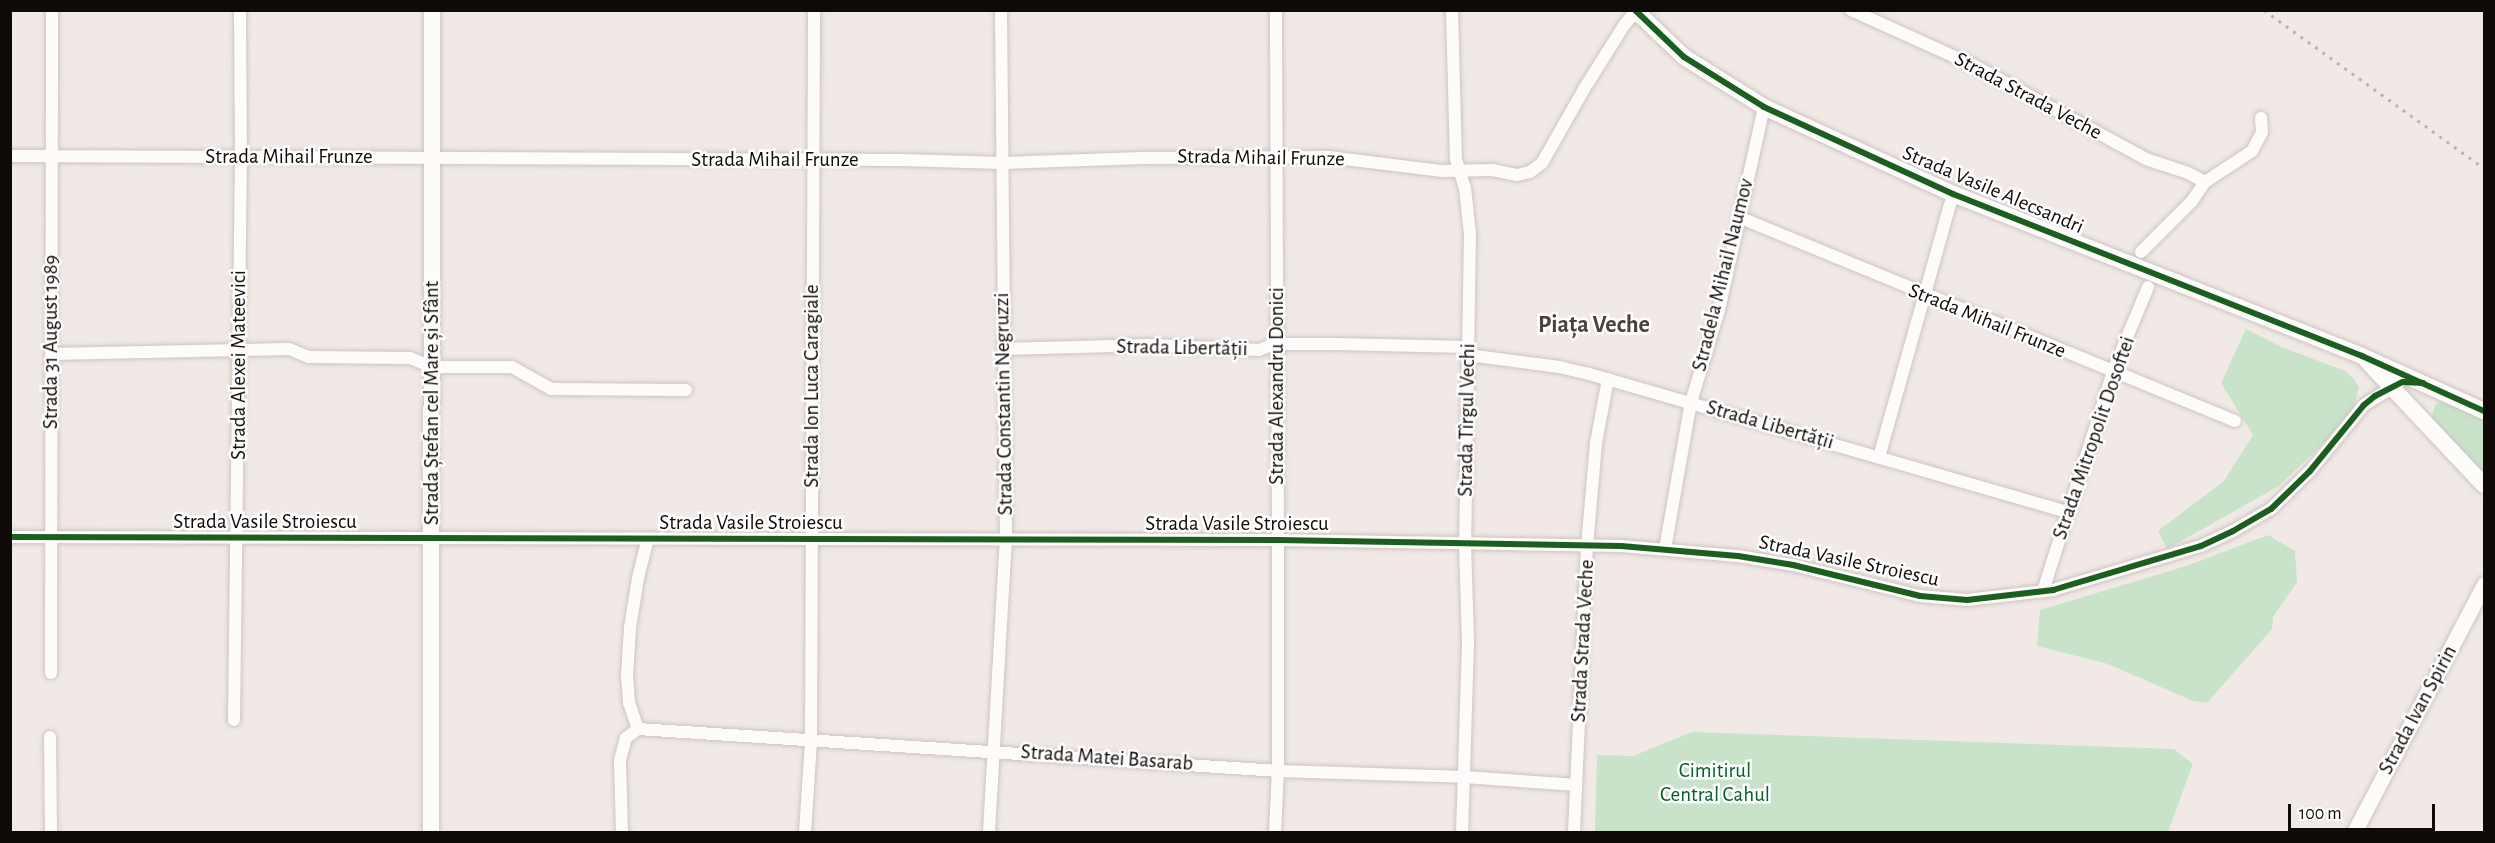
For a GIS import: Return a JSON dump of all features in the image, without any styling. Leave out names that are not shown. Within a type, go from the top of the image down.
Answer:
[{"type":"main road","name":"Strada Ștefan cel Mare și Sfânt","points":[[431,832],[432,10]]},
{"type":"main road","name":"Strada Vasile Alecsandri","points":[[1635,11],[1684,57],[1764,107],[1953,194],[2362,356],[2484,411]]},
{"type":"main road","points":[[2362,356],[2484,485]]},
{"type":"street","name":"Strada 31 August 1989","points":[[51,673],[52,10]]},
{"type":"street","name":"Strada Alexei Mateevici","points":[[234,720],[238,537],[240,10]]},
{"type":"street","name":"Strada Ion Luca Caragiale","points":[[805,832],[811,741],[814,10]]},
{"type":"street","name":"Strada Constantin Negruzzi","points":[[989,832],[1006,540],[1001,10]]},
{"type":"street","name":"Strada Alexandru Donici","points":[[1275,832],[1278,771],[1275,344],[1276,10]]},
{"type":"street","name":"Strada Tîrgul Vechi","points":[[1452,10],[1454,133],[1459,173],[1466,188],[1469,210],[1465,544],[1467,643],[1462,832]]},
{"type":"street","name":"Strada Strada Veche","points":[[1851,10],[1973,65],[2146,159],[2187,173],[2205,182]]},
{"type":"street","name":"Strada Mihail Frunze","points":[[10,156],[431,157],[1001,163],[1276,157],[1367,160],[1459,173],[1492,170],[1517,175],[1537,168],[1548,155],[1559,130],[1635,11]]},
{"type":"street","name":"Stradela Mihail Naumov","points":[[1665,549],[1691,402],[1719,310],[1741,218],[1749,166],[1764,107]]},
{"type":"street","points":[[2141,252],[2193,201],[2205,182],[2252,151],[2262,132],[2261,118]]},
{"type":"street","points":[[1879,457],[1950,204]]},
{"type":"street","name":"Strada Mihail Frunze","points":[[1741,218],[2235,422]]},
{"type":"street","name":"Strada Mitropolit Dosoftei","points":[[2043,591],[2113,371],[2148,287]]},
{"type":"street","name":"Strada Libertății","points":[[1003,349],[1150,345],[1259,350],[1275,344],[1468,351],[1559,367],[1608,379],[2068,512]]},
{"type":"street","points":[[51,354],[239,349],[289,350],[312,357],[410,358],[432,367],[512,367],[551,389],[686,390]]},
{"type":"street","name":"Strada Strada Veche","points":[[1574,832],[1587,546],[1596,443],[1608,379]]},
{"type":"street","points":[[2390,387],[2403,382],[2423,383]]},
{"type":"street","name":"Strada Vasile Stroiescu","points":[[10,537],[432,540],[648,538],[1278,540],[1587,546],[1665,549],[1738,556],[1793,566],[1920,596],[1967,600],[2043,591],[2130,569],[2202,546],[2242,526],[2271,509],[2310,471],[2364,405],[2390,387]]},
{"type":"street","points":[[622,832],[620,760],[626,738],[638,729],[629,703],[627,675],[638,578],[648,538]]},
{"type":"street","name":"Strada Ivan Spirin","points":[[2354,832],[2484,584]]},
{"type":"street","name":"Strada Matei Basarab","points":[[638,729],[993,750],[1278,771],[1465,777],[1576,785]]},
{"type":"street","points":[[50,736],[51,832]]},
{"type":"green space","points":[[2246,329],[2282,347],[2345,371],[2359,387],[2354,407],[2346,421],[2279,486],[2167,549],[2158,531],[2224,481],[2253,435],[2221,383]]},
{"type":"green space","points":[[2442,400],[2484,420],[2484,477],[2431,420],[2435,405]]},
{"type":"green space","points":[[2268,535],[2295,551],[2297,582],[2273,617],[2272,629],[2207,703],[2193,701],[2108,664],[2037,646],[2040,610],[2186,566]]},
{"type":"green space","name":"Cimitirul Central Cahul","points":[[1692,732],[2174,749],[2193,764],[2168,832],[1595,832],[1597,755],[1633,756]]},
{"type":"railway","points":[[2264,10],[2484,168]]},
{"type":"cycle path","points":[[1635,10],[1684,57],[1764,107],[1953,194],[2362,356],[2484,411]]},
{"type":"cycle path","points":[[10,537],[1278,540],[1621,546],[1738,556],[1793,565],[1920,596],[1967,600],[2053,590],[2201,546],[2233,531],[2271,509],[2310,471],[2364,405],[2375,396],[2403,382],[2423,383]]},
{"type":"district","name":"Piața Veche","points":[[1594,326]]}]
